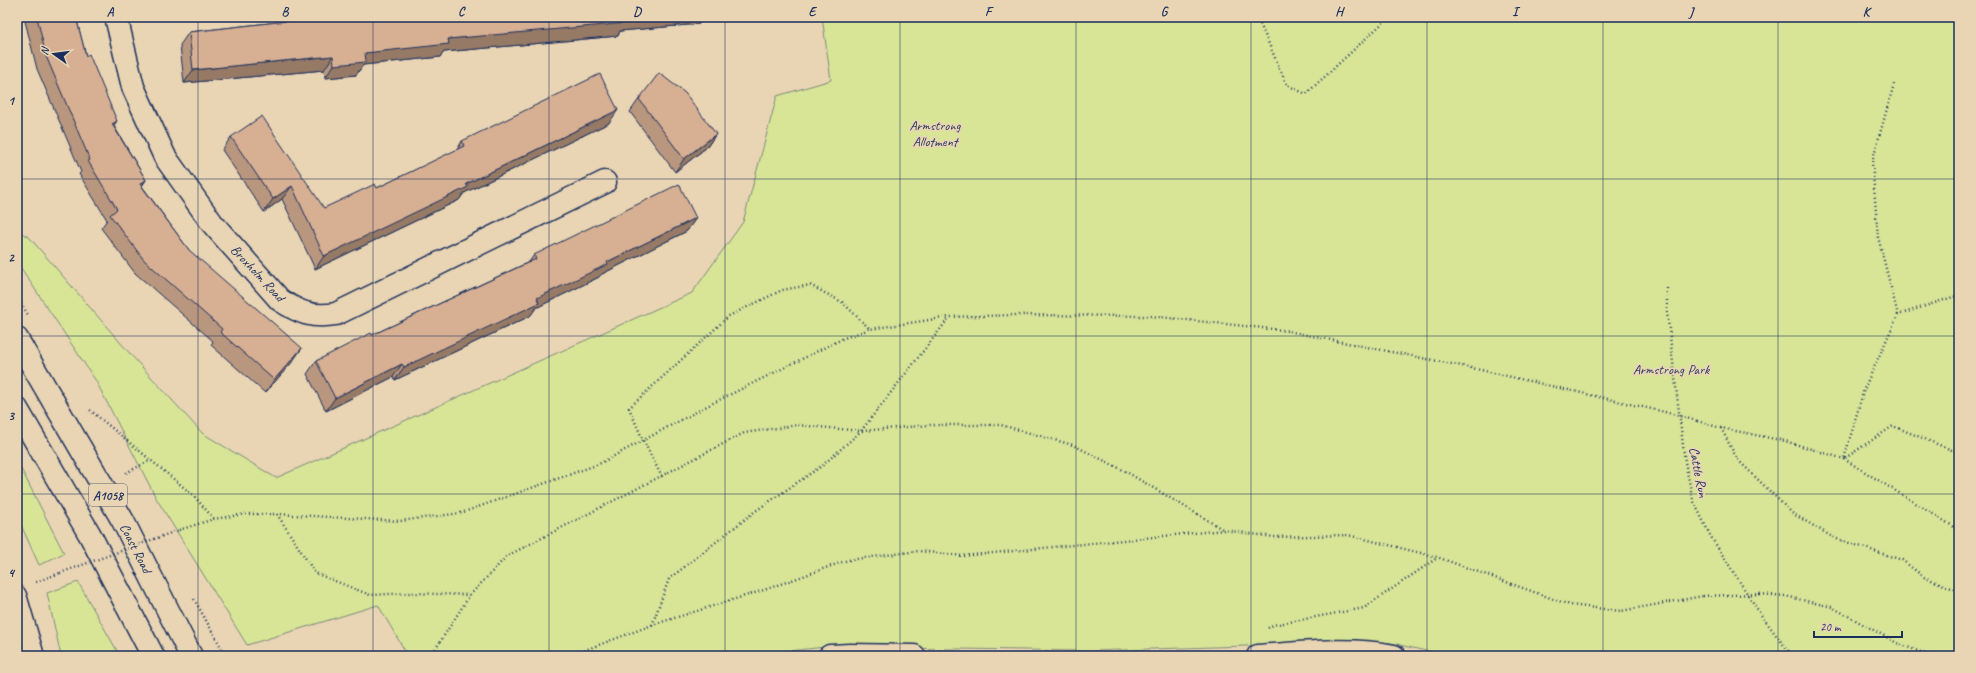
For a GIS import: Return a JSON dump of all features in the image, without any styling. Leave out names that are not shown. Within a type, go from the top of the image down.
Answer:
[{"type":"main road","name":"Broxholm Road","points":[[116,17],[133,87],[165,157],[212,223],[280,300],[293,308],[308,314],[321,317],[336,314],[605,182]]},
{"type":"main road","name":"Coast Road","points":[[17,339],[123,521],[191,656]]},
{"type":"main road","name":"A1058","points":[[17,409],[90,535],[153,656]]},
{"type":"main road","points":[[1258,656],[1345,651],[1377,652],[1394,656]]},
{"type":"main road","points":[[830,656],[914,656]]},
{"type":"street","points":[[17,595],[35,656]]},
{"type":"path","points":[[1257,17],[1287,85],[1306,94],[1389,17]]},
{"type":"path","points":[[1844,459],[1864,389],[1898,315],[1878,237],[1872,162],[1894,84]]},
{"type":"path","points":[[662,477],[629,408],[730,316],[782,290],[810,285],[842,302],[870,329]]},
{"type":"path","name":"Cattle Run","points":[[1667,288],[1668,312],[1683,438],[1693,500],[1711,538],[1761,615],[1792,656]]},
{"type":"path","points":[[1898,315],[1959,295]]},
{"type":"path","points":[[60,573],[214,519],[245,514],[277,514],[400,521],[461,513],[599,464],[709,405],[822,349],[870,329],[949,318],[1014,315],[1150,316],[1282,330],[1472,368],[1665,412],[1721,428],[1785,441],[1844,459],[1959,530]]},
{"type":"path","points":[[652,625],[669,579],[754,512],[823,465],[861,431],[949,318]]},
{"type":"path","points":[[87,406],[193,495],[214,519]]},
{"type":"path","points":[[431,656],[470,595],[508,556],[744,433],[798,426],[861,431],[930,424],[1002,425],[1073,445],[1125,471],[1224,530]]},
{"type":"path","points":[[1844,459],[1893,426],[1959,453]]},
{"type":"path","points":[[1721,428],[1737,459],[1792,512],[1834,538],[1902,560],[1924,577],[1959,591]]},
{"type":"path","points":[[122,475],[151,460]]},
{"type":"path","points":[[277,514],[315,573],[370,595],[411,593],[470,595]]},
{"type":"path","points":[[569,656],[652,625],[761,591],[848,560],[919,551],[963,556],[1224,530],[1274,537],[1348,535],[1437,557],[1570,605],[1621,611],[1703,596],[1760,594],[1785,596],[1832,607],[1897,643],[1931,656]]},
{"type":"path","points":[[1262,631],[1273,625],[1364,608],[1437,557]]},
{"type":"green space","name":"Armstrong Park","points":[[822,17],[1959,17],[1959,656],[1448,656],[1391,643],[1325,642],[1090,651],[825,647],[743,656],[408,656],[378,605],[247,645],[156,498],[96,381],[17,262],[17,231],[29,237],[132,356],[202,433],[276,478],[692,293],[743,222],[777,96],[831,80]]},
{"type":"green space","points":[[17,461],[64,553],[39,565],[17,516]]},
{"type":"green space","points":[[78,582],[120,656],[61,656],[47,593]]},
{"type":"building","points":[[37,17],[76,17],[86,56],[89,54],[117,121],[112,124],[146,180],[140,184],[189,250],[302,348],[274,380],[220,332],[222,329],[144,260],[110,215],[117,209],[88,161],[90,160],[46,56]]},
{"type":"building","points":[[322,17],[644,17],[626,19],[627,23],[448,39],[449,44],[365,53],[366,62],[334,65],[333,56],[193,70],[189,32]]},
{"type":"building","points":[[659,73],[685,93],[716,134],[684,159],[639,99]]},
{"type":"building","points":[[600,74],[618,110],[466,184],[468,187],[324,256],[292,186],[273,199],[231,137],[262,116],[324,208],[375,184],[377,188],[464,146],[462,141]]},
{"type":"building","points":[[679,184],[696,218],[607,262],[608,264],[537,298],[539,303],[404,367],[402,364],[335,398],[316,361],[371,333],[372,335],[536,259],[534,255]]},
{"type":"park label","name":"Armstrong Allotment","points":[[935,134]]}]
